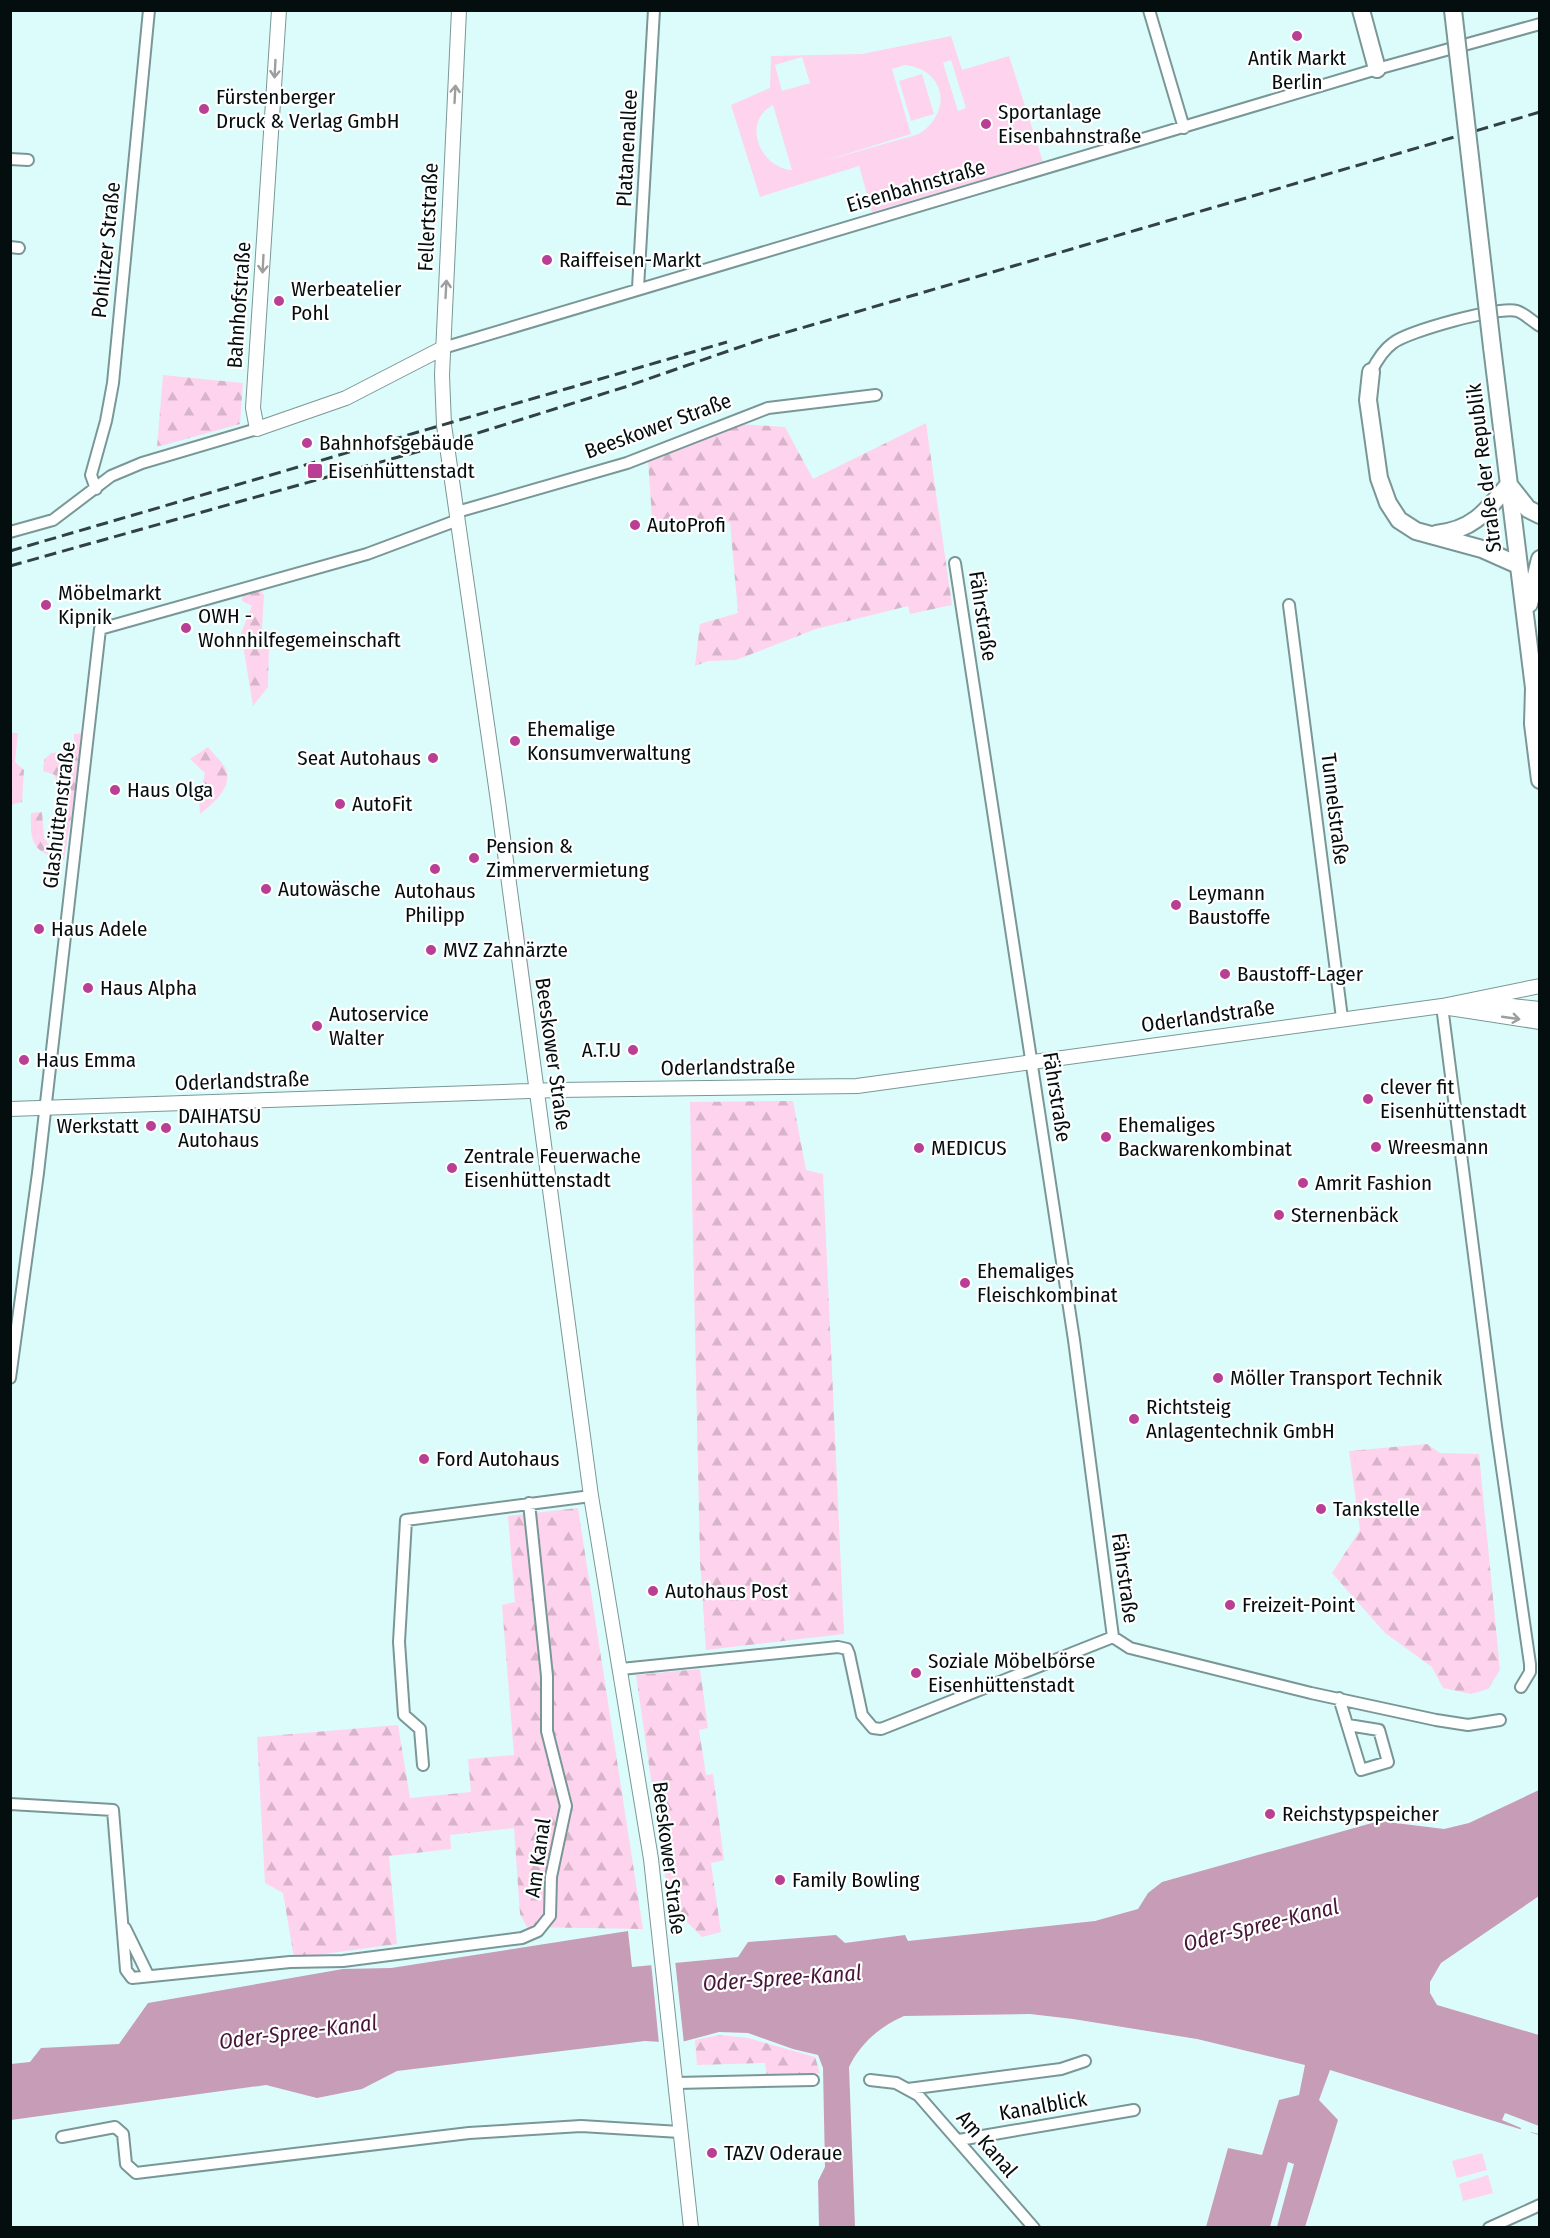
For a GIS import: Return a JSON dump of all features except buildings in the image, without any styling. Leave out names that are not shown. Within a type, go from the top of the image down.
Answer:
[{"type":"main road","points":[[1361,10],[1377,69]]},
{"type":"main road","name":"Straße der Republik","points":[[1453,10],[1518,566],[1537,695],[1533,724],[1539,780]]},
{"type":"main road","points":[[1371,372],[1368,400],[1379,478],[1388,503],[1399,520],[1416,531],[1482,549],[1518,566]]},
{"type":"main road","points":[[1430,534],[1457,531],[1472,523],[1489,509],[1509,484],[1528,509],[1539,515]]},
{"type":"main road","points":[[1526,620],[1539,559]]},
{"type":"street","name":"Pohlitzer Straße","points":[[96,489],[91,475],[106,421],[113,383],[149,10]]},
{"type":"street","name":"Bahnhofstraße","points":[[257,429],[254,408],[279,10]]},
{"type":"street","name":"Fellertstraße","points":[[444,425],[442,375],[459,10]]},
{"type":"street","name":"Platanenallee","points":[[638,288],[654,10]]},
{"type":"street","points":[[1149,10],[1184,128]]},
{"type":"street","name":"Eisenbahnstraße","points":[[443,348],[1377,69],[1539,24]]},
{"type":"street","points":[[10,159],[28,160]]},
{"type":"street","points":[[1371,372],[1392,344],[1406,334],[1424,329],[1497,311],[1518,311],[1539,326]]},
{"type":"street","points":[[10,532],[53,520],[111,476],[346,398],[443,348]]},
{"type":"street","points":[[416,360],[442,375]]},
{"type":"street","name":"Beeskower Straße","points":[[457,516],[627,463],[768,408],[876,395]]},
{"type":"street","name":"Beeskower Straße","points":[[444,425],[591,1496],[651,1859],[691,2228]]},
{"type":"street","name":"Glashüttenstraße","points":[[10,1378],[45,1109],[100,629],[122,620],[367,554],[457,516]]},
{"type":"street","name":"Fährstraße","points":[[955,563],[1032,1063],[1113,1637],[1130,1648],[1339,1698],[1468,1725],[1500,1720]]},
{"type":"street","name":"Tunnelstraße","points":[[1289,605],[1342,1018]]},
{"type":"street","name":"Oderlandstraße","points":[[10,1109],[537,1091],[857,1086],[1442,1006],[1539,986]]},
{"type":"street","name":"Oderlandstraße","points":[[1472,1001],[1539,1009]]},
{"type":"street","points":[[1442,1006],[1496,1426],[1530,1664],[1530,1672],[1521,1687]]},
{"type":"street","name":"Oderlandstraße","points":[[1442,1006],[1539,1022]]},
{"type":"street","points":[[423,1765],[420,1729],[404,1715],[399,1642],[406,1520],[591,1496]]},
{"type":"street","name":"Am Kanal","points":[[10,1804],[113,1810],[126,1970],[132,1978],[290,1962],[343,1961],[522,1938],[538,1931],[550,1916],[551,1877],[566,1806],[547,1731],[547,1676],[529,1503]]},
{"type":"street","name":"Fährstraße","points":[[621,1669],[838,1647],[847,1649],[862,1715],[873,1728],[881,1729],[1113,1637]]},
{"type":"street","points":[[1339,1698],[1361,1770],[1388,1762],[1378,1730],[1348,1725]]},
{"type":"street","name":"Am Kanal","points":[[123,1923],[148,1975]]},
{"type":"street","name":"Am Kanal","points":[[908,2089],[1061,2069],[1085,2061]]},
{"type":"street","points":[[676,2084],[813,2080]]},
{"type":"street","name":"Am Kanal","points":[[870,2080],[896,2083],[918,2096],[1034,2228]]},
{"type":"street","name":"Kanalblick","points":[[959,2140],[1134,2110]]},
{"type":"street","points":[[62,2136],[115,2127],[123,2134],[126,2164],[136,2173],[469,2133],[581,2126],[680,2132]]},
{"type":"street","points":[[1489,2228],[1539,2205]]},
{"type":"green space","points":[[951,36],[962,70],[1009,56],[1043,162],[872,212],[859,166],[760,197],[731,105],[770,88],[771,56],[862,54]],"holes":[[[802,57],[810,83],[782,91],[775,65]],[[951,60],[966,108],[958,111],[943,63]],[[905,65],[919,68],[929,75],[936,83],[940,93],[937,115],[919,134],[821,162],[911,134],[892,69],[773,105]],[[773,105],[792,170],[771,161],[763,153],[758,143],[758,122],[763,113]]]},
{"type":"green space","points":[[922,74],[934,114],[911,121],[899,81]]},
{"type":"green space","points":[[163,375],[243,383],[240,424],[157,447]]},
{"type":"green space","points":[[926,423],[952,605],[910,614],[908,606],[816,629],[736,660],[708,661],[695,666],[700,624],[738,613],[730,522],[653,532],[648,460],[738,424],[785,427],[813,479]]},
{"type":"green space","points":[[260,590],[264,595],[261,645],[269,645],[268,687],[253,706],[241,633],[252,606],[242,601],[243,592]]},
{"type":"green space","points":[[11,733],[18,733],[15,762],[24,770],[22,802],[11,805]]},
{"type":"green space","points":[[85,733],[64,860],[46,854],[36,845],[31,832],[31,813],[42,812],[44,838],[50,846],[55,845],[58,790],[55,775],[43,771],[44,760],[51,753],[74,751],[74,734]]},
{"type":"green space","points":[[208,747],[223,764],[227,783],[220,795],[200,814],[199,800],[205,773],[190,759]]},
{"type":"green space","points":[[523,922],[540,1056],[537,1056],[520,923]]},
{"type":"green space","points":[[793,1101],[806,1170],[823,1174],[844,1634],[706,1650],[700,1561],[690,1102]]},
{"type":"green space","points":[[1427,1444],[1440,1453],[1479,1454],[1500,1670],[1488,1689],[1471,1694],[1443,1688],[1432,1667],[1385,1633],[1332,1573],[1360,1530],[1349,1451]]},
{"type":"green space","points":[[578,1508],[643,1929],[527,1927],[520,1914],[514,1828],[450,1835],[451,1849],[389,1856],[397,1944],[294,1958],[283,1893],[265,1883],[257,1737],[398,1725],[410,1798],[471,1792],[468,1759],[514,1755],[502,1605],[515,1602],[508,1516]]},
{"type":"green space","points":[[700,1669],[708,1728],[699,1730],[706,1775],[713,1774],[724,1860],[711,1863],[721,1932],[702,1937],[669,1904],[636,1675]]},
{"type":"green space","points":[[720,2035],[748,2038],[815,2057],[820,2073],[767,2076],[765,2063],[697,2065],[695,2040]]},
{"type":"green space","points":[[1482,2153],[1487,2170],[1457,2178],[1452,2161]]},
{"type":"green space","points":[[1488,2175],[1493,2193],[1463,2201],[1459,2184]]},
{"type":"water","name":"Oder-Spree-Kanal","points":[[1539,1790],[1539,1896],[1441,1963],[1430,1982],[1430,1993],[1437,2005],[1539,2035],[1539,2135],[1330,2070],[1319,2100],[1338,2120],[1305,2227],[1206,2227],[1228,2148],[1262,2155],[1279,2100],[1299,2095],[1305,2065],[1197,2039],[1030,2014],[904,2016],[879,2030],[865,2043],[849,2067],[855,2227],[819,2227],[818,2181],[825,2167],[823,2068],[818,2055],[748,2033],[719,2032],[678,2043],[645,2041],[397,2071],[362,2089],[317,2098],[266,2085],[11,2120],[11,2064],[30,2062],[41,2048],[119,2044],[148,2003],[343,1969],[391,1968],[628,1931],[632,1967],[738,1957],[748,1942],[836,1935],[845,1943],[905,1935],[908,1941],[1095,1921],[1138,1909],[1148,1893],[1162,1882],[1379,1821],[1444,1829],[1469,1823]]},
{"type":"pier","points":[[675,1960],[684,2044],[659,2044],[651,1962]]},
{"type":"pier","points":[[1505,2113],[1539,2126],[1539,2134],[1531,2132],[1530,2135],[1520,2131],[1521,2128],[1502,2120]]},
{"type":"pier","points":[[1288,2162],[1294,2164],[1277,2227],[1270,2227]]},
{"type":"railway","points":[[10,566],[420,451],[625,387],[757,341],[1540,112]]},
{"type":"railway","points":[[10,551],[727,342]]},
{"type":"place","name":"Antik Markt Berlin","points":[[1297,36]]},
{"type":"place","name":"Fürstenberger Druck & Verlag GmbH","points":[[204,109]]},
{"type":"place","name":"Sportanlage Eisenbahnstraße","points":[[986,124]]},
{"type":"place","name":"Raiffeisen-Markt","points":[[547,260]]},
{"type":"place","name":"Werbeatelier Pohl","points":[[279,301]]},
{"type":"place","name":"Bahnhofsgebäude","points":[[307,443]]},
{"type":"place","name":"Eisenhüttenstadt","points":[[315,471]]},
{"type":"place","name":"AutoProfi","points":[[635,525]]},
{"type":"place","name":"Möbelmarkt Kipnik","points":[[46,605]]},
{"type":"place","name":"OWH - Wohnhilfegemeinschaft","points":[[186,628]]},
{"type":"place","name":"Ehemalige Konsumverwaltung","points":[[515,741]]},
{"type":"place","name":"Seat Autohaus","points":[[433,758]]},
{"type":"place","name":"Haus Olga","points":[[115,790]]},
{"type":"place","name":"AutoFit","points":[[340,804]]},
{"type":"place","name":"Pension & Zimmervermietung","points":[[474,858]]},
{"type":"place","name":"Autohaus Philipp","points":[[435,869]]},
{"type":"place","name":"Autowäsche","points":[[266,889]]},
{"type":"place","name":"Leymann Baustoffe","points":[[1176,905]]},
{"type":"place","name":"Haus Adele","points":[[39,929]]},
{"type":"place","name":"MVZ Zahnärzte","points":[[431,950]]},
{"type":"place","name":"Baustoff-Lager","points":[[1225,974]]},
{"type":"place","name":"Haus Alpha","points":[[88,988]]},
{"type":"place","name":"Autoservice Walter","points":[[317,1026]]},
{"type":"place","name":"A.T.U","points":[[633,1050]]},
{"type":"place","name":"Haus Emma","points":[[24,1060]]},
{"type":"place","name":"clever fit Eisenhüttenstadt","points":[[1368,1099]]},
{"type":"place","name":"Werkstatt","points":[[151,1126]]},
{"type":"place","name":"DAIHATSU Autohaus","points":[[166,1128]]},
{"type":"place","name":"Ehemaliges Backwarenkombinat","points":[[1106,1137]]},
{"type":"place","name":"Wreesmann","points":[[1376,1147]]},
{"type":"place","name":"MEDICUS","points":[[919,1148]]},
{"type":"place","name":"Zentrale Feuerwache Eisenhüttenstadt","points":[[452,1168]]},
{"type":"place","name":"Amrit Fashion","points":[[1303,1183]]},
{"type":"place","name":"Sternenbäck","points":[[1279,1215]]},
{"type":"place","name":"Ehemaliges Fleischkombinat","points":[[965,1283]]},
{"type":"place","name":"Möller Transport Technik","points":[[1218,1378]]},
{"type":"place","name":"Richtsteig Anlagentechnik GmbH","points":[[1134,1419]]},
{"type":"place","name":"Ford Autohaus","points":[[424,1459]]},
{"type":"place","name":"Tankstelle","points":[[1321,1509]]},
{"type":"place","name":"Autohaus Post","points":[[653,1591]]},
{"type":"place","name":"Freizeit-Point","points":[[1230,1605]]},
{"type":"place","name":"Soziale Möbelbörse Eisenhüttenstadt","points":[[916,1673]]},
{"type":"place","name":"Reichstypspeicher","points":[[1270,1814]]},
{"type":"place","name":"Family Bowling","points":[[780,1880]]},
{"type":"place","name":"TAZV Oderaue","points":[[712,2153]]}]
